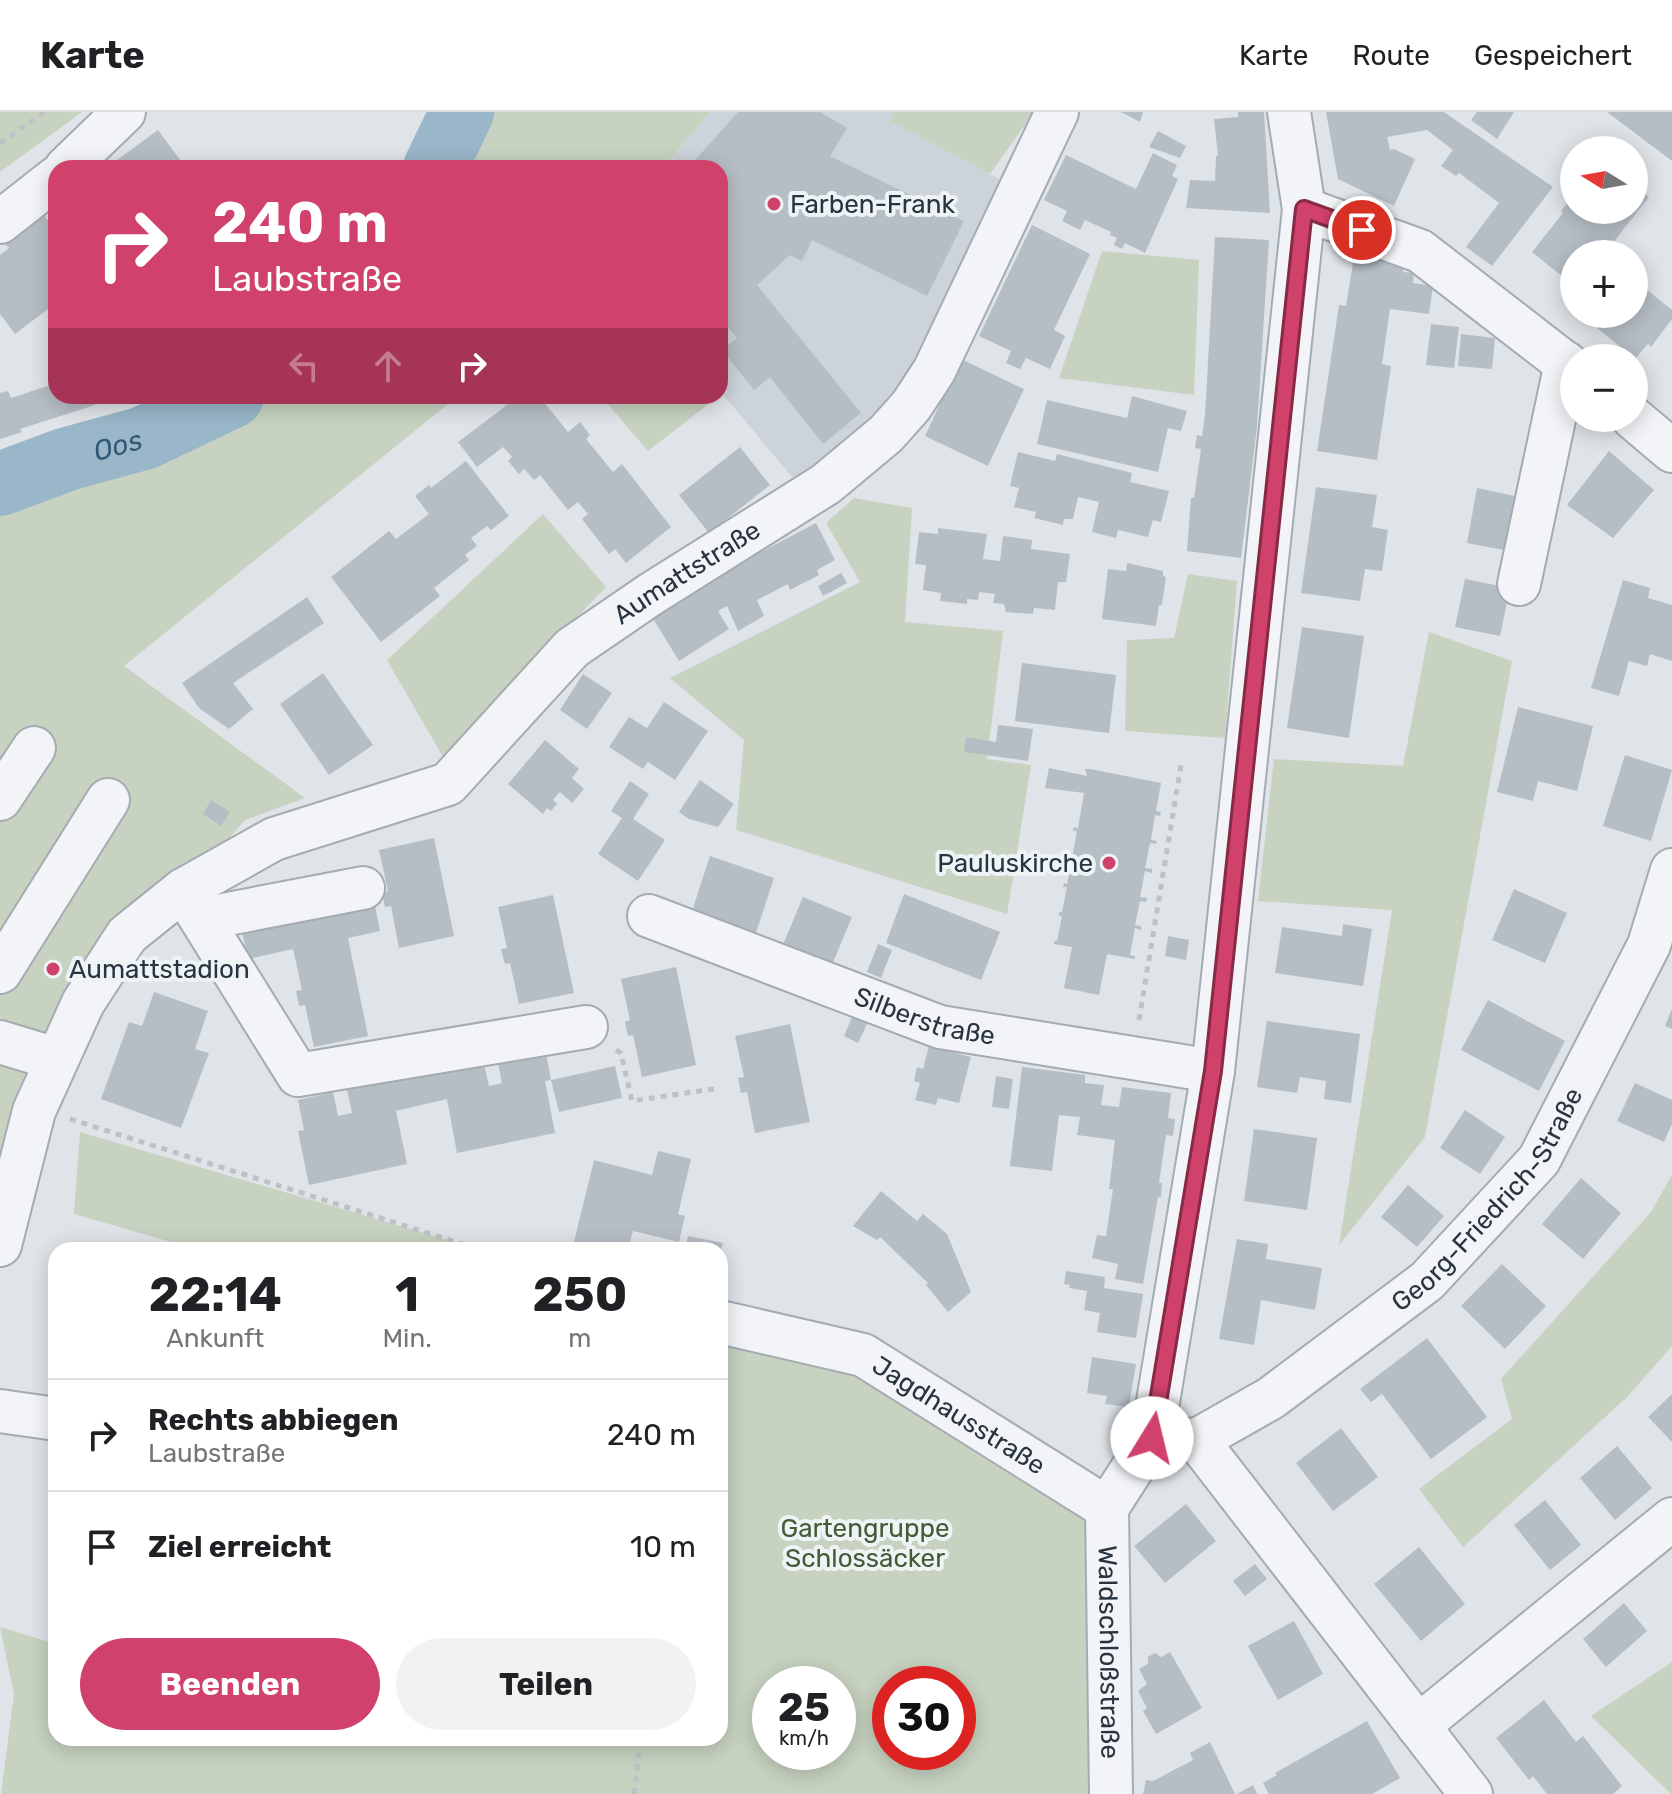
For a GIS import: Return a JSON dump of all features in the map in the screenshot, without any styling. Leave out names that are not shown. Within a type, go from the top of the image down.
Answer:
[{"type":"street","points":[[74,160],[124,112]]},
{"type":"street","name":"Aumattstraße","points":[[0,1245],[34,1111],[83,1003],[127,935],[192,904],[274,839],[448,784],[572,648],[651,594],[826,484],[886,434],[911,406],[934,371],[1057,112]]},
{"type":"street","points":[[1107,1508],[1152,1438],[1213,1071],[1304,209],[1289,112]]},
{"type":"street","points":[[0,222],[48,184]]},
{"type":"street","points":[[1304,209],[1420,251],[1560,358]]},
{"type":"street","points":[[1519,584],[1560,409]]},
{"type":"street","points":[[1648,431],[1672,451]]},
{"type":"street","points":[[0,799],[34,748]]},
{"type":"street","points":[[0,972],[108,800]]},
{"type":"street","name":"Georg-Friedrich-Straße","points":[[1197,1440],[1271,1398],[1427,1281],[1539,1160],[1649,945],[1672,870]]},
{"type":"street","name":"Aumattstraße","points":[[192,904],[363,888]]},
{"type":"street","points":[[192,904],[298,1075],[586,1027]]},
{"type":"street","name":"Silberstraße","points":[[649,916],[940,1027],[1213,1071]]},
{"type":"street","points":[[0,1042],[56,1059]]},
{"type":"street","name":"Jagdhausstraße","points":[[728,1324],[863,1355],[1107,1508]]},
{"type":"street","points":[[0,1411],[48,1418]]},
{"type":"street","points":[[1152,1438],[1197,1440],[1471,1794]]},
{"type":"street","name":"Waldschloßstraße","points":[[1107,1508],[1111,1794]]},
{"type":"street","points":[[1418,1726],[1672,1519]]},
{"type":"path","points":[[0,143],[45,112]]},
{"type":"path","points":[[1132,1058],[1181,765]]},
{"type":"path","points":[[586,1027],[621,1053],[632,1101],[719,1088]]},
{"type":"path","points":[[34,1111],[70,1119],[456,1242]]},
{"type":"path","points":[[634,1794],[640,1746]]},
{"type":"shaded area","points":[[710,112],[895,112],[890,121],[1020,190],[886,434],[792,477],[728,401],[728,160],[670,160]]},
{"type":"green space","points":[[0,112],[82,112],[0,172]]},
{"type":"green space","points":[[493,112],[710,112],[670,160],[472,160]]},
{"type":"green space","points":[[895,112],[1034,112],[990,174],[890,121]]},
{"type":"green space","points":[[1102,251],[1199,260],[1194,395],[1059,378]]},
{"type":"green space","points":[[252,404],[448,404],[124,666],[305,798],[245,820],[183,890],[127,935],[0,1245],[0,501],[96,470]]},
{"type":"green space","points":[[608,404],[709,404],[648,451]]},
{"type":"green space","points":[[854,498],[912,508],[905,622],[1003,631],[987,759],[1031,765],[1007,914],[736,830],[744,740],[670,678],[860,582],[826,523]]},
{"type":"green space","points":[[543,514],[606,587],[443,757],[387,660]]},
{"type":"green space","points":[[1188,574],[1237,581],[1225,738],[1125,731],[1127,640],[1174,638]]},
{"type":"green space","points":[[1429,632],[1512,661],[1425,1137],[1339,1245],[1392,910],[1258,901],[1274,759],[1403,766]]},
{"type":"green space","points":[[80,1132],[454,1242],[171,1242],[74,1214]]},
{"type":"green space","points":[[1672,1175],[1672,1346],[1627,1397],[1463,1547],[1419,1489],[1512,1419],[1501,1379],[1651,1212]]},
{"type":"green space","name":"Gartengruppe Schlossäcker","points":[[728,1324],[851,1362],[1092,1520],[1097,1794],[1,1794],[14,1694],[0,1627],[48,1642],[48,1746],[728,1746]]},
{"type":"green space","points":[[1672,1662],[1672,1794],[1671,1794],[1591,1716]]},
{"type":"building","points":[[738,112],[820,112],[847,128],[830,156],[964,221],[927,296],[812,240],[802,261],[790,255],[757,285],[861,413],[823,444],[770,377],[754,390],[728,358],[728,345],[737,338],[728,327],[728,160],[695,160]]},
{"type":"building","points":[[1121,112],[1143,112],[1140,122]]},
{"type":"building","points":[[1238,112],[1264,112],[1270,213],[1186,208],[1190,180],[1215,181],[1218,156],[1214,119],[1238,117]]},
{"type":"building","points":[[1326,112],[1444,112],[1553,187],[1492,266],[1466,247],[1499,203],[1459,173],[1456,176],[1441,166],[1453,150],[1427,130],[1387,137],[1390,150],[1415,159],[1394,206],[1338,179]]},
{"type":"building","points":[[1477,112],[1514,112],[1497,139],[1471,120]]},
{"type":"building","points":[[1607,112],[1672,112],[1672,161],[1648,143],[1648,136],[1639,136]]},
{"type":"building","points":[[158,130],[180,160],[117,160]]},
{"type":"building","points":[[1158,131],[1186,146],[1180,158],[1149,147]]},
{"type":"building","points":[[1153,153],[1177,165],[1172,176],[1178,179],[1145,253],[1125,243],[1122,249],[1114,245],[1117,238],[1110,235],[1111,232],[1085,220],[1080,230],[1062,221],[1067,211],[1044,200],[1066,155],[1136,189]]},
{"type":"building","points":[[44,215],[48,221],[48,309],[15,334],[0,314],[0,255],[9,248],[5,244]]},
{"type":"building","points":[[1560,217],[1560,224],[1628,224],[1615,240],[1560,240],[1560,275],[1532,252]]},
{"type":"building","points":[[1032,225],[1090,254],[1054,330],[1065,336],[1050,369],[1026,358],[1020,369],[1006,363],[1011,351],[979,336]]},
{"type":"building","points":[[1215,237],[1269,240],[1257,427],[1241,558],[1187,551],[1191,498],[1194,498],[1201,449],[1195,448],[1197,435],[1202,436],[1205,415]]},
{"type":"building","points":[[1354,257],[1405,264],[1403,272],[1414,273],[1413,283],[1433,286],[1429,314],[1390,309],[1382,364],[1391,366],[1377,460],[1317,451],[1339,305],[1346,306]]},
{"type":"building","points":[[1648,291],[1672,310],[1672,319],[1651,347],[1648,344],[1617,344],[1597,328],[1648,328]]},
{"type":"building","points":[[1431,324],[1459,327],[1454,368],[1426,365]]},
{"type":"building","points":[[1461,334],[1495,338],[1492,369],[1458,366]]},
{"type":"building","points":[[961,359],[1024,389],[988,466],[925,436]]},
{"type":"building","points":[[48,386],[48,404],[95,405],[20,429],[22,432],[0,439],[0,393],[8,391],[11,398]]},
{"type":"building","points":[[1132,396],[1187,411],[1181,431],[1168,428],[1158,472],[1037,444],[1047,400],[1127,418]]},
{"type":"building","points":[[508,404],[545,404],[568,432],[580,422],[590,435],[586,439],[613,472],[622,464],[671,527],[626,563],[615,549],[609,554],[582,519],[588,514],[578,502],[568,510],[540,475],[534,480],[524,469],[519,474],[508,461],[512,457],[503,447],[477,467],[458,442]]},
{"type":"building","points":[[740,447],[770,485],[709,533],[679,495]]},
{"type":"building","points":[[1609,451],[1654,490],[1613,538],[1567,505]]},
{"type":"building","points":[[1018,452],[1055,461],[1057,454],[1132,473],[1130,482],[1169,491],[1161,522],[1153,520],[1148,537],[1118,530],[1116,538],[1092,532],[1099,502],[1078,497],[1073,519],[1064,519],[1063,525],[1034,518],[1036,512],[1014,507],[1019,488],[1010,486]]},
{"type":"building","points":[[466,461],[509,516],[491,530],[487,526],[471,538],[477,546],[465,555],[469,560],[434,588],[440,596],[381,642],[331,577],[389,531],[396,539],[429,514],[415,496],[429,485],[431,488]]},
{"type":"building","points":[[1316,487],[1377,495],[1372,527],[1388,530],[1382,571],[1365,569],[1360,601],[1301,593]]},
{"type":"building","points":[[1477,488],[1520,497],[1509,551],[1467,543]]},
{"type":"building","points":[[816,523],[835,560],[817,570],[819,575],[790,590],[788,584],[757,600],[764,616],[738,631],[727,606],[718,611],[729,629],[679,661],[652,617],[738,564]]},
{"type":"building","points":[[938,528],[987,534],[983,559],[1000,561],[1003,536],[1032,540],[1031,549],[1070,554],[1066,582],[1058,582],[1055,610],[1034,608],[1033,614],[1006,612],[1004,604],[993,603],[995,594],[979,592],[978,600],[967,599],[967,604],[940,601],[941,593],[923,590],[926,565],[915,564],[919,532],[938,534]]},
{"type":"building","points":[[1127,563],[1163,571],[1166,577],[1156,626],[1102,619],[1108,569],[1126,571]]},
{"type":"building","points":[[841,573],[847,583],[823,596],[818,586]]},
{"type":"building","points":[[1465,579],[1510,588],[1500,636],[1455,627]]},
{"type":"building","points":[[1623,580],[1650,588],[1648,598],[1672,605],[1672,661],[1650,654],[1647,666],[1629,661],[1619,696],[1591,688]]},
{"type":"building","points":[[307,597],[324,623],[233,683],[253,709],[229,729],[199,708],[182,683]]},
{"type":"building","points":[[1302,627],[1364,636],[1349,738],[1287,728]]},
{"type":"building","points":[[1022,663],[1116,675],[1109,733],[1015,721]]},
{"type":"building","points":[[323,673],[373,745],[329,775],[280,704]]},
{"type":"building","points":[[583,674],[612,693],[587,729],[560,710]]},
{"type":"building","points":[[664,702],[708,731],[675,780],[648,762],[643,769],[609,747],[629,717],[647,728]]},
{"type":"building","points":[[1518,707],[1593,726],[1577,791],[1538,781],[1533,801],[1497,792]]},
{"type":"building","points":[[998,725],[1033,729],[1028,761],[964,752],[966,737],[996,742]]},
{"type":"building","points":[[545,740],[579,769],[572,778],[584,789],[572,803],[560,792],[553,800],[557,804],[551,811],[547,808],[543,814],[508,784]]},
{"type":"building","points":[[1625,755],[1672,770],[1651,841],[1603,826]]},
{"type":"building","name":"Pauluskirche","points":[[1049,768],[1087,776],[1085,769],[1090,769],[1161,783],[1156,811],[1161,812],[1160,816],[1155,815],[1151,840],[1157,841],[1156,844],[1150,843],[1145,868],[1152,869],[1152,873],[1145,871],[1140,897],[1147,898],[1146,902],[1140,901],[1135,925],[1141,926],[1141,930],[1135,928],[1130,955],[1135,959],[1107,954],[1099,995],[1064,988],[1072,947],[1054,944],[1067,887],[1063,887],[1064,883],[1067,884],[1077,831],[1073,831],[1074,827],[1078,828],[1084,793],[1045,788]]},
{"type":"building","points":[[700,780],[734,804],[718,827],[689,819],[679,812]]},
{"type":"building","points":[[630,781],[649,794],[633,819],[665,840],[638,881],[598,854],[622,818],[611,811]]},
{"type":"building","points":[[211,800],[230,812],[221,826],[203,814]]},
{"type":"building","points":[[434,838],[454,936],[399,948],[391,906],[385,907],[382,892],[388,891],[379,850]]},
{"type":"building","points":[[710,856],[774,878],[753,942],[689,920]]},
{"type":"building","points":[[1514,889],[1567,913],[1545,963],[1492,940]]},
{"type":"building","points":[[904,894],[1000,932],[981,980],[886,943]]},
{"type":"building","points":[[553,895],[574,993],[519,1004],[510,963],[505,964],[501,949],[507,948],[498,907]]},
{"type":"building","points":[[803,897],[852,917],[831,967],[782,947]]},
{"type":"building","points":[[374,900],[380,931],[348,938],[368,1036],[314,1047],[305,1005],[299,1006],[296,991],[302,990],[293,949],[248,959],[241,927]]},
{"type":"building","points":[[1343,924],[1372,929],[1363,986],[1275,973],[1282,927],[1342,936]]},
{"type":"building","points":[[1168,936],[1189,940],[1186,960],[1165,956]]},
{"type":"building","points":[[878,944],[892,950],[881,978],[867,972]]},
{"type":"building","points":[[676,967],[696,1065],[642,1077],[633,1035],[628,1036],[625,1022],[630,1020],[621,979]]},
{"type":"building","points":[[154,992],[208,1011],[195,1049],[209,1053],[181,1128],[101,1099],[129,1022],[142,1026]]},
{"type":"building","points":[[1488,1000],[1565,1041],[1539,1091],[1461,1050]]},
{"type":"building","points":[[1672,1009],[1672,1029],[1665,1026]]},
{"type":"building","points":[[853,1015],[868,1022],[858,1043],[844,1036]]},
{"type":"building","points":[[1267,1021],[1360,1034],[1351,1103],[1324,1099],[1326,1081],[1300,1077],[1297,1093],[1257,1087]]},
{"type":"building","points":[[790,1024],[810,1122],[755,1133],[747,1092],[741,1093],[738,1078],[744,1077],[735,1036]]},
{"type":"building","points":[[929,1046],[971,1057],[959,1103],[938,1098],[936,1105],[915,1100],[920,1083],[914,1081],[917,1067],[923,1069]]},
{"type":"building","points":[[545,1047],[551,1080],[545,1081],[555,1133],[457,1153],[447,1099],[396,1111],[407,1164],[309,1185],[298,1131],[304,1130],[298,1100],[333,1092],[338,1116],[352,1113],[347,1090],[483,1060],[489,1086],[502,1083],[497,1058]]},
{"type":"building","points":[[615,1066],[622,1098],[559,1112],[551,1080]]},
{"type":"building","points":[[1022,1067],[1085,1075],[1085,1083],[1104,1085],[1101,1105],[1119,1107],[1122,1087],[1171,1093],[1168,1118],[1175,1119],[1173,1136],[1166,1135],[1159,1183],[1162,1183],[1161,1197],[1158,1197],[1143,1284],[1115,1279],[1118,1264],[1092,1258],[1097,1235],[1106,1236],[1113,1189],[1109,1189],[1115,1140],[1077,1135],[1080,1117],[1059,1115],[1052,1171],[1010,1166]]},
{"type":"building","points":[[996,1076],[1013,1079],[1009,1109],[992,1107]]},
{"type":"building","points":[[1635,1083],[1672,1100],[1672,1124],[1664,1142],[1617,1121]]},
{"type":"building","points":[[1465,1110],[1505,1137],[1480,1174],[1440,1148]]},
{"type":"building","points":[[1254,1129],[1317,1138],[1307,1210],[1244,1201]]},
{"type":"building","points":[[658,1151],[691,1159],[678,1214],[685,1216],[679,1242],[633,1231],[630,1242],[574,1242],[594,1160],[652,1175]]},
{"type":"building","points":[[1581,1178],[1621,1213],[1583,1259],[1542,1224]]},
{"type":"building","points":[[1408,1185],[1444,1216],[1417,1247],[1381,1217]]},
{"type":"building","points":[[881,1191],[917,1221],[923,1214],[947,1234],[971,1292],[948,1312],[926,1285],[928,1283],[880,1237],[877,1240],[853,1226]]},
{"type":"building","points":[[688,1236],[718,1242],[687,1242]]},
{"type":"building","points":[[1237,1239],[1268,1244],[1266,1259],[1322,1268],[1315,1310],[1261,1300],[1254,1345],[1219,1339]]},
{"type":"building","points":[[1502,1264],[1546,1306],[1505,1349],[1461,1306]]},
{"type":"building","points":[[1066,1271],[1105,1277],[1104,1288],[1143,1294],[1136,1338],[1097,1332],[1100,1313],[1084,1310],[1087,1291],[1064,1284]]},
{"type":"building","points":[[1427,1338],[1487,1417],[1431,1459],[1382,1394],[1371,1402],[1360,1389]]},
{"type":"building","points":[[1092,1357],[1136,1364],[1129,1407],[1105,1404],[1107,1396],[1087,1393]]},
{"type":"building","points":[[1672,1394],[1672,1442],[1648,1417]]},
{"type":"building","points":[[1341,1428],[1378,1477],[1333,1511],[1296,1463]]},
{"type":"building","points":[[1617,1446],[1652,1488],[1615,1520],[1580,1478]]},
{"type":"building","points":[[1545,1500],[1581,1545],[1550,1570],[1514,1525]]},
{"type":"building","points":[[1186,1504],[1216,1541],[1165,1583],[1134,1546]]},
{"type":"building","points":[[1419,1547],[1465,1604],[1421,1641],[1374,1584]]},
{"type":"building","points":[[1255,1564],[1267,1579],[1245,1596],[1233,1581]]},
{"type":"building","points":[[1624,1603],[1647,1631],[1606,1667],[1583,1639]]},
{"type":"building","points":[[1294,1621],[1323,1674],[1278,1700],[1248,1646]]},
{"type":"building","points":[[1170,1652],[1202,1708],[1156,1734],[1143,1711],[1147,1708],[1138,1691],[1147,1684],[1139,1669],[1148,1664],[1148,1657],[1155,1653],[1161,1657]]},
{"type":"building","points":[[1544,1700],[1576,1742],[1583,1736],[1622,1786],[1613,1794],[1547,1794],[1533,1776],[1529,1780],[1496,1738]]},
{"type":"building","points":[[1367,1721],[1400,1778],[1372,1794],[1269,1794],[1263,1783],[1277,1775],[1275,1773]]},
{"type":"building","points":[[1210,1742],[1235,1794],[1143,1794],[1146,1780],[1153,1781],[1193,1760],[1190,1753]]},
{"type":"building","points":[[1253,1785],[1257,1794],[1237,1794]]},
{"type":"waterway","name":"Oos","points":[[439,160],[462,112]]},
{"type":"waterway","name":"Oos","points":[[0,484],[67,459],[144,438],[215,404]]},
{"type":"place","name":"Farben-Frank","points":[[774,204]]},
{"type":"place","name":"Pauluskirche","points":[[1109,863]]},
{"type":"place","name":"Aumattstadion","points":[[53,969]]},
{"type":"route","points":[[1152,1438],[1213,1071],[1304,209],[1362,230]]}]
